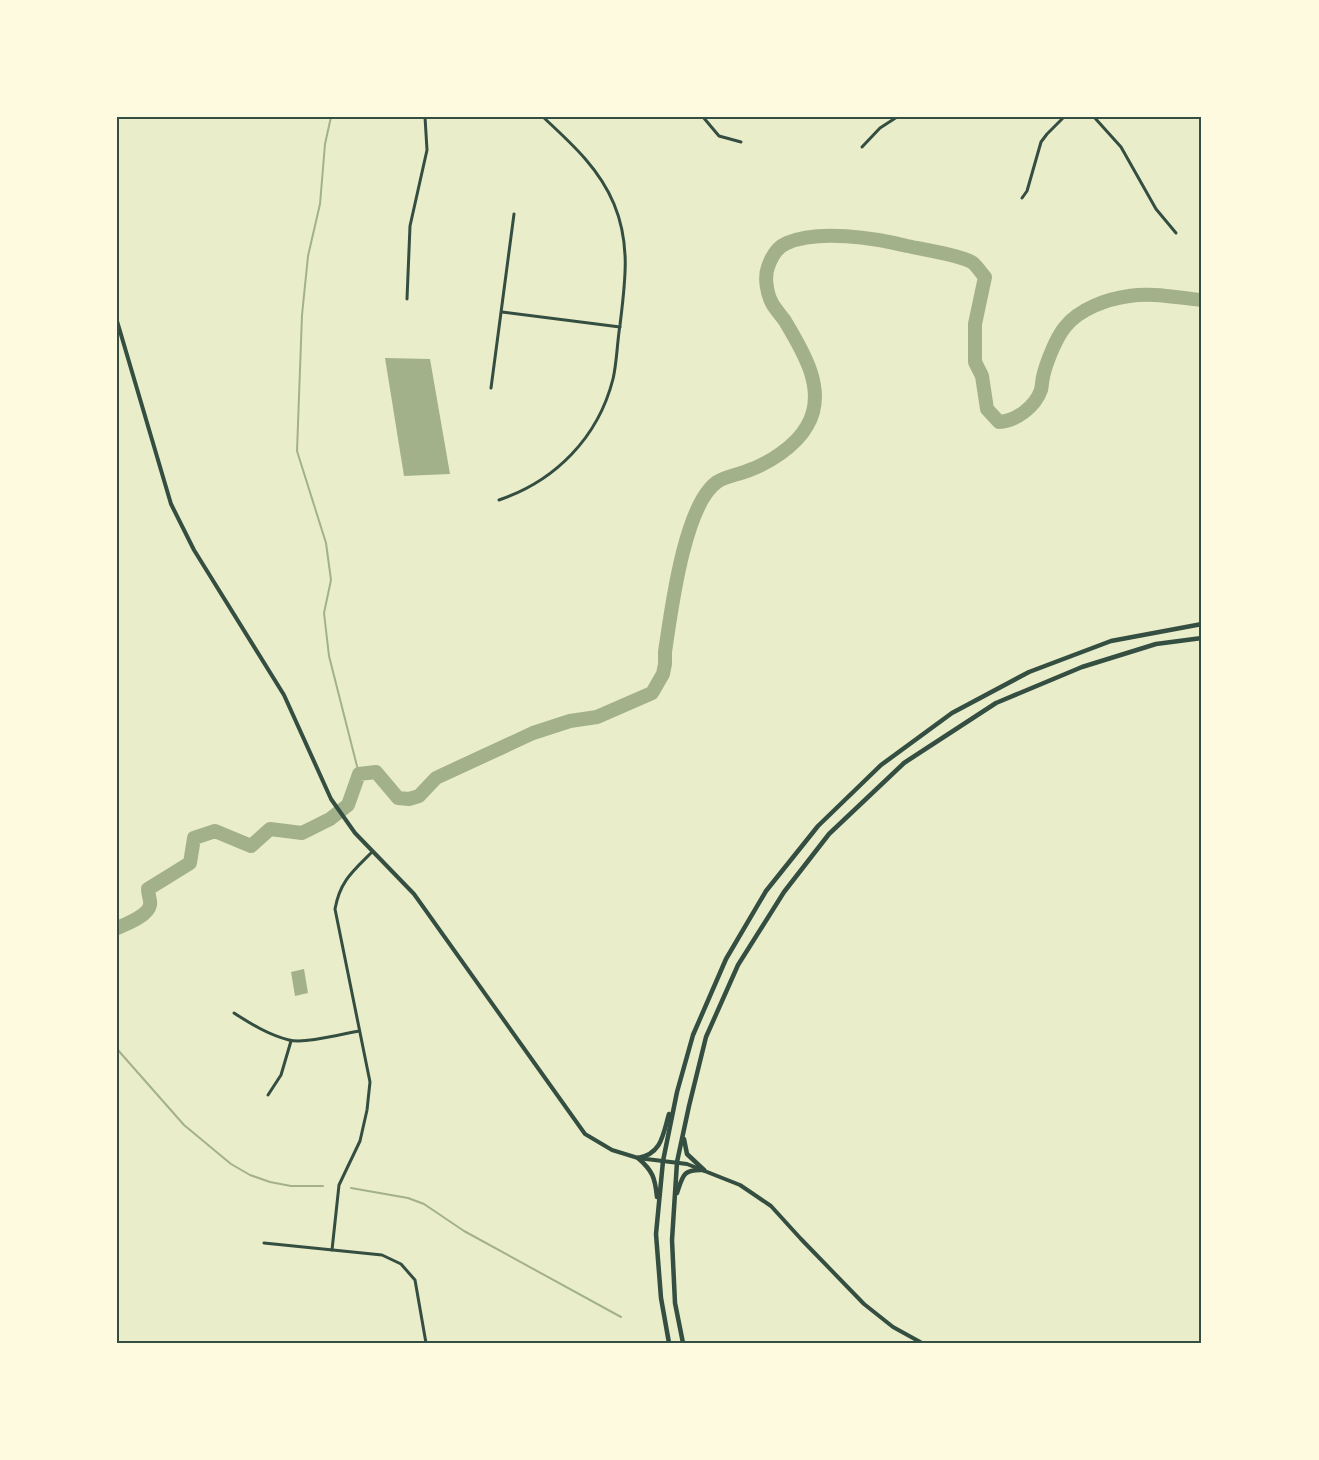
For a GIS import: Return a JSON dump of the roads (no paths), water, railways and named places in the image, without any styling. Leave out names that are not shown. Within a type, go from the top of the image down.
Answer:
[{"type":"main road","points":[[638,1158],[655,1152],[660,1144],[693,1035],[726,958],[766,891],[818,826],[881,765],[952,713],[1029,672],[1111,641],[1202,624]]},
{"type":"main road","points":[[683,1343],[675,1303],[672,1240],[677,1162],[706,1037],[738,965],[784,892],[829,834],[904,763],[996,704],[1082,667],[1156,644],[1202,638]]},
{"type":"main road","points":[[669,1343],[661,1298],[656,1234],[663,1161],[677,1092]]},
{"type":"main road","points":[[684,1133],[687,1154],[704,1170]]},
{"type":"main road","points":[[638,1158],[649,1168],[655,1180],[659,1205]]},
{"type":"main road","points":[[675,1202],[686,1172],[693,1169],[704,1170]]},
{"type":"street","points":[[407,300],[410,232],[427,150],[425,117]]},
{"type":"street","points":[[499,500],[542,480],[569,458],[597,420],[610,388],[616,365],[627,267],[624,237],[616,208],[607,188],[591,164],[543,117]]},
{"type":"street","points":[[703,117],[720,136],[741,141]]},
{"type":"street","points":[[862,147],[876,132],[897,117]]},
{"type":"street","points":[[1022,198],[1027,191],[1043,139],[1064,117]]},
{"type":"street","points":[[1094,117],[1121,147],[1156,209],[1176,233]]},
{"type":"street","points":[[491,388],[514,214]]},
{"type":"street","points":[[501,312],[620,327]]},
{"type":"street","points":[[117,321],[171,504],[194,550],[284,695],[334,804],[372,852],[414,894],[585,1134],[612,1150],[638,1158],[677,1162],[740,1185],[771,1206],[864,1304],[893,1327],[922,1343]]},
{"type":"street","points":[[332,1250],[339,1185],[360,1141],[370,1082],[335,909],[338,893],[346,878],[372,852]]},
{"type":"street","points":[[234,1013],[262,1030],[291,1041],[360,1031]]},
{"type":"street","points":[[268,1095],[281,1075],[291,1041]]},
{"type":"street","points":[[264,1243],[382,1255],[401,1264],[415,1280],[426,1343]]},
{"type":"waterway","points":[[331,117],[325,144],[320,204],[308,256],[302,315],[297,451],[326,543],[331,580],[324,613],[329,656],[359,774]]},
{"type":"waterway","points":[[117,928],[145,913],[150,903],[148,889],[190,863],[194,838],[215,831],[251,846],[270,829],[302,833],[330,819],[348,805],[359,774],[376,772],[398,798],[409,799],[419,796],[436,778],[533,733],[570,721],[597,717],[652,693],[663,674],[675,587],[688,535],[706,494],[720,480],[755,468],[781,453],[802,433],[813,413],[815,399],[811,372],[799,345],[773,305],[767,290],[768,267],[775,253],[783,245],[814,236],[847,236],[942,253],[973,263],[985,277],[975,324],[975,362],[982,376],[987,409],[999,422],[1018,416],[1034,402],[1041,390],[1046,365],[1058,337],[1071,321],[1086,310],[1121,297],[1138,295],[1202,300]]},
{"type":"waterway","points":[[117,1049],[184,1125],[231,1164],[250,1175],[270,1182],[291,1186],[323,1186]]},
{"type":"waterway","points":[[351,1188],[408,1198],[424,1204],[464,1231],[621,1317]]}]
